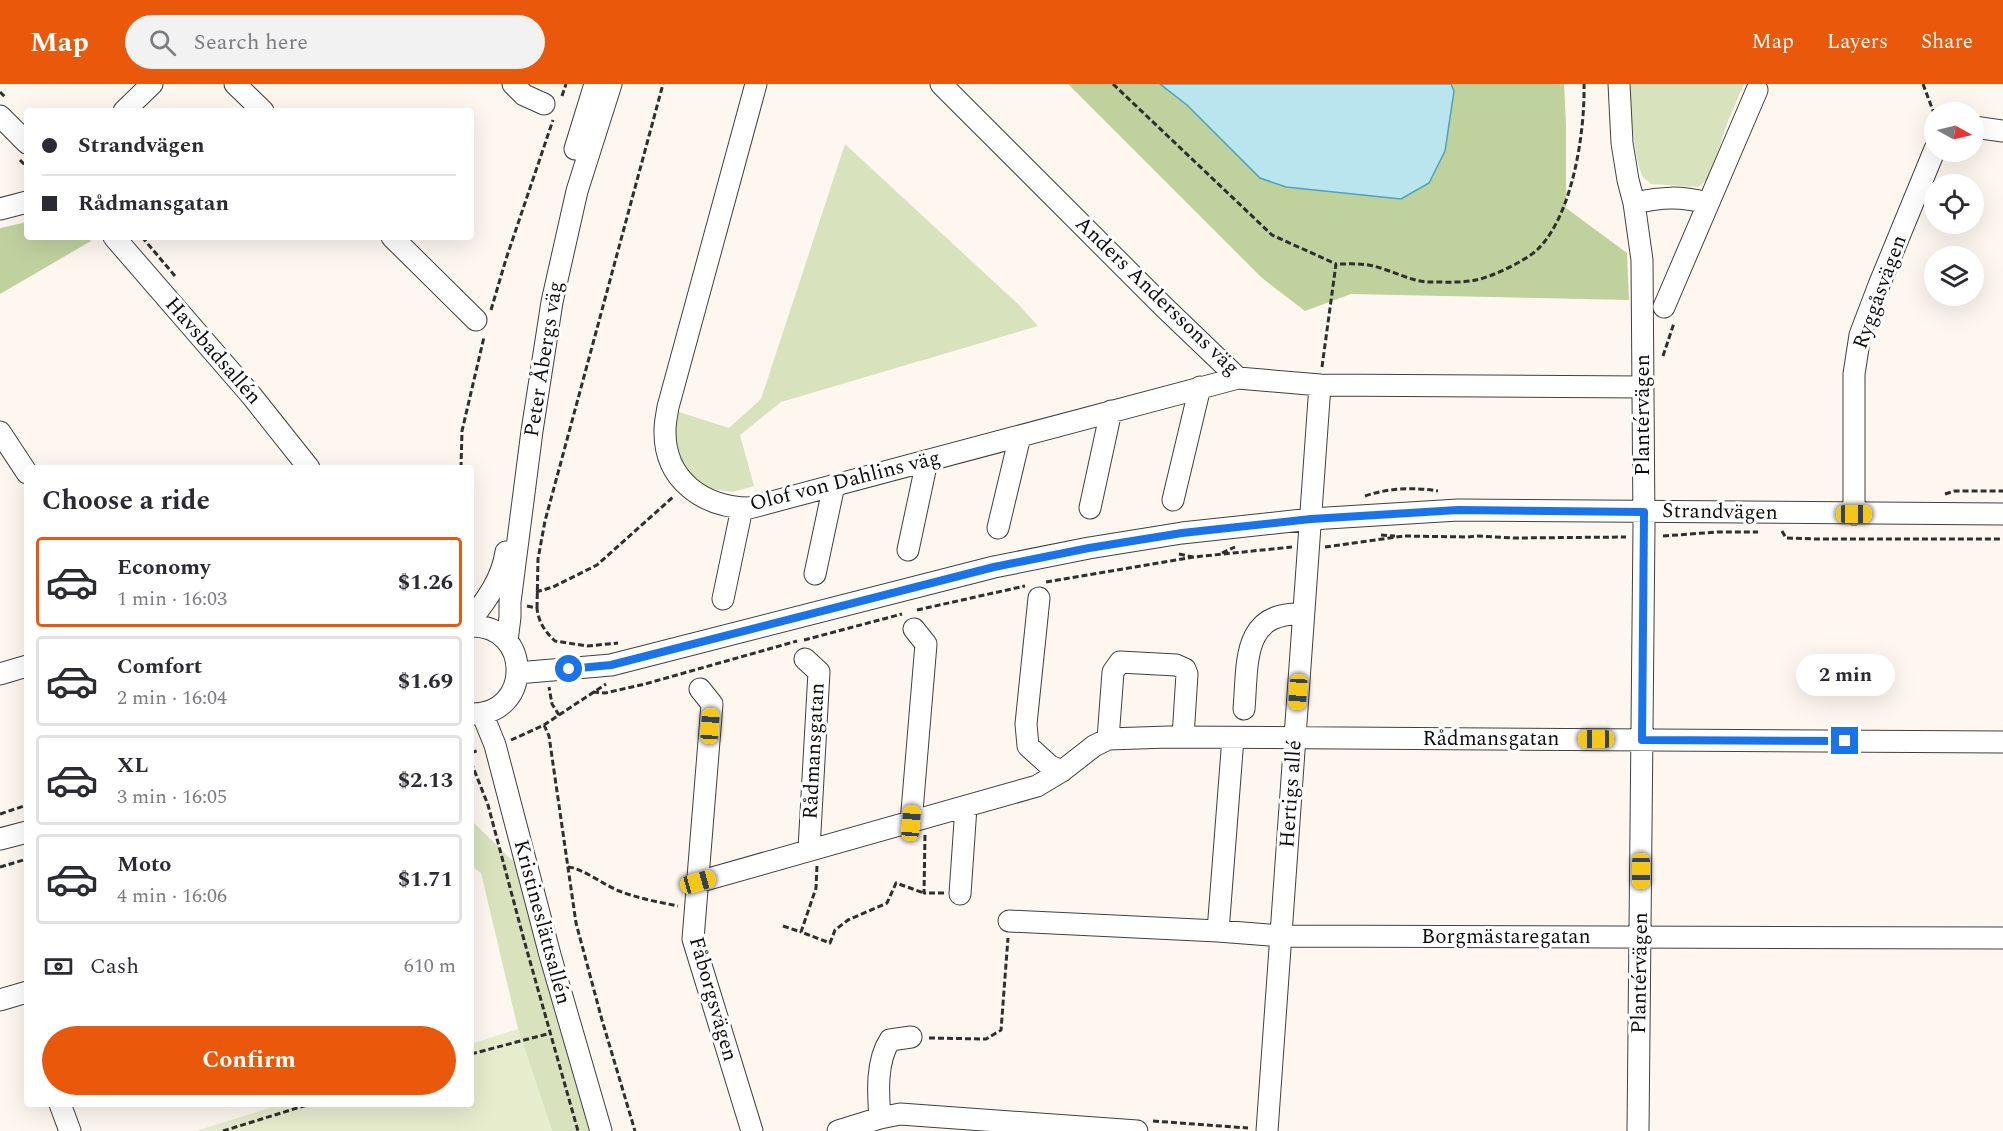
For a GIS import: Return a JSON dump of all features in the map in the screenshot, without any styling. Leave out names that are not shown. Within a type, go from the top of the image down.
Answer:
[{"type":"street","points":[[127,108],[152,84]]},
{"type":"street","points":[[235,84],[260,108]]},
{"type":"street","points":[[513,84],[524,95],[553,106]]},
{"type":"street","name":"Peter Åbergs väg","points":[[474,616],[490,596],[504,563],[540,304],[572,161],[596,84]]},
{"type":"street","name":"Peter Åbergs väg","points":[[507,640],[532,431],[552,302],[577,190],[611,84]]},
{"type":"street","name":"Olof von Dahlins väg","points":[[756,84],[668,407],[665,430],[673,468],[685,485],[702,498],[721,505],[749,508],[1238,378]]},
{"type":"street","name":"Anders Anderssons väg","points":[[942,84],[1238,378],[1320,385],[1643,387]]},
{"type":"street","name":"Plantérvägen","points":[[1619,84],[1622,143],[1642,260],[1644,512],[1638,1131]]},
{"type":"street","points":[[1671,310],[1708,203],[1757,90]]},
{"type":"street","points":[[0,116],[24,139]]},
{"type":"street","points":[[1984,128],[2003,131]]},
{"type":"street","name":"Ryggåsvägen","points":[[1854,514],[1854,375],[1860,335],[1930,162]]},
{"type":"street","points":[[1634,203],[1657,198],[1685,197],[1708,203]]},
{"type":"street","points":[[0,209],[24,203]]},
{"type":"street","name":"Havsbadsallén","points":[[117,240],[251,395],[307,465]]},
{"type":"street","points":[[395,240],[484,321]]},
{"type":"street","name":"Hertigs allé","points":[[1267,1131],[1320,385]]},
{"type":"street","name":"Anders Anderssons väg","points":[[1173,500],[1200,387]]},
{"type":"street","points":[[1090,508],[1111,411]]},
{"type":"street","points":[[0,432],[24,468]]},
{"type":"street","points":[[998,528],[1020,436]]},
{"type":"street","points":[[908,550],[927,460]]},
{"type":"street","points":[[815,574],[834,485]]},
{"type":"street","points":[[723,598],[742,508]]},
{"type":"street","name":"Strandvägen","points":[[518,673],[611,665],[994,567],[1089,548],[1182,533],[1311,519],[1458,510],[2003,514]]},
{"type":"street","points":[[1039,598],[1026,724],[1028,746],[1050,766],[1062,771]]},
{"type":"street","points":[[1244,709],[1248,654],[1259,628],[1287,614],[1303,614]]},
{"type":"street","points":[[910,618],[926,644],[918,821]]},
{"type":"street","points":[[474,626],[490,629],[507,640],[515,656],[518,673],[513,689],[498,707],[476,713]]},
{"type":"street","name":"Rådmansgatan","points":[[805,659],[819,672],[813,849]]},
{"type":"street","points":[[1108,739],[1113,672],[1120,662],[1176,665],[1185,669],[1187,674],[1183,737]]},
{"type":"street","points":[[0,674],[24,667]]},
{"type":"street","name":"Fåborgsvägen","points":[[700,689],[712,704],[693,939],[752,1131]]},
{"type":"street","name":"Kristineslättsallén","points":[[476,713],[495,745],[550,955],[601,1131]]},
{"type":"street","name":"Rådmansgatan","points":[[698,882],[1037,786],[1062,771],[1094,746],[1108,739],[1183,737],[2003,742]]},
{"type":"street","points":[[1218,931],[1233,738]]},
{"type":"street","points":[[960,894],[966,807]]},
{"type":"street","points":[[0,839],[24,833]]},
{"type":"street","name":"Borgmästaregatan","points":[[1009,921],[1282,936],[2003,938]]},
{"type":"street","points":[[0,1000],[24,999]]},
{"type":"street","points":[[880,1118],[879,1088],[883,1055],[890,1040],[911,1037]]},
{"type":"street","points":[[61,1107],[70,1131]]},
{"type":"street","points":[[838,1131],[900,1114],[1137,1131]]},
{"type":"path","points":[[461,465],[462,431],[484,321],[506,259],[553,106],[566,84]]},
{"type":"path","points":[[537,608],[538,559],[545,521],[663,84]]},
{"type":"path","points":[[1113,84],[1272,235],[1336,264],[1373,266],[1428,282],[1477,280],[1516,264],[1538,249],[1556,223],[1568,194],[1584,108],[1584,84]]},
{"type":"path","points":[[1923,84],[1930,102]]},
{"type":"path","points":[[1320,385],[1336,264]]},
{"type":"path","points":[[1661,363],[1671,310]]},
{"type":"path","points":[[536,592],[597,565],[685,485]]},
{"type":"path","points":[[1780,529],[1786,538],[2003,539]]},
{"type":"path","points":[[1404,536],[1643,537],[1717,532]]},
{"type":"path","points":[[474,752],[518,737],[543,725],[593,692],[605,693],[645,684],[910,618],[1024,586],[1221,554]]},
{"type":"path","points":[[549,671],[552,704],[559,715]]},
{"type":"path","points":[[543,725],[549,736],[576,922],[634,1131]]},
{"type":"path","points":[[474,770],[488,805],[578,1131]]},
{"type":"path","points":[[0,814],[24,806]]},
{"type":"path","points":[[918,821],[924,892]]},
{"type":"path","points":[[801,932],[816,888],[813,849]]},
{"type":"path","points":[[0,867],[24,860]]},
{"type":"path","points":[[567,867],[574,868],[629,895],[695,909]]},
{"type":"path","points":[[783,926],[830,943],[835,930],[848,920],[887,903],[896,883],[924,892],[960,894]]},
{"type":"path","points":[[911,1037],[986,1039],[1001,1030],[1009,921]]},
{"type":"path","points":[[474,1053],[551,1033]]},
{"type":"path","points":[[223,1131],[300,1107]]},
{"type":"green space","points":[[1068,84],[1160,84],[1187,105],[1429,183],[1445,151],[1454,91],[1451,84],[1564,84],[1566,208],[1627,253],[1629,300],[1351,294],[1305,311],[1262,278]]},
{"type":"green space","points":[[1630,84],[1744,84],[1728,121],[1709,178],[1698,187],[1651,184],[1642,176],[1637,159],[1628,98]]},
{"type":"green space","points":[[845,144],[1019,305],[1038,326],[781,402],[740,435],[754,486],[732,492],[701,487],[681,460],[675,444],[676,411],[729,428],[761,399]]},
{"type":"green space","points":[[24,223],[24,240],[91,241],[0,294],[0,228]]},
{"type":"green space","points":[[474,823],[522,870],[589,1131],[552,1131],[518,1029],[481,873],[474,868]]},
{"type":"green space","points":[[518,1029],[552,1131],[196,1131],[272,1107],[474,1107],[474,1043]]},
{"type":"water","points":[[1160,84],[1451,84],[1454,91],[1445,151],[1429,183],[1401,199],[1286,187],[1260,178],[1187,105]]},
{"type":"route","points":[[569,669],[611,665],[994,567],[1182,533],[1311,519],[1458,510],[1644,512],[1642,740],[1845,741]]}]
